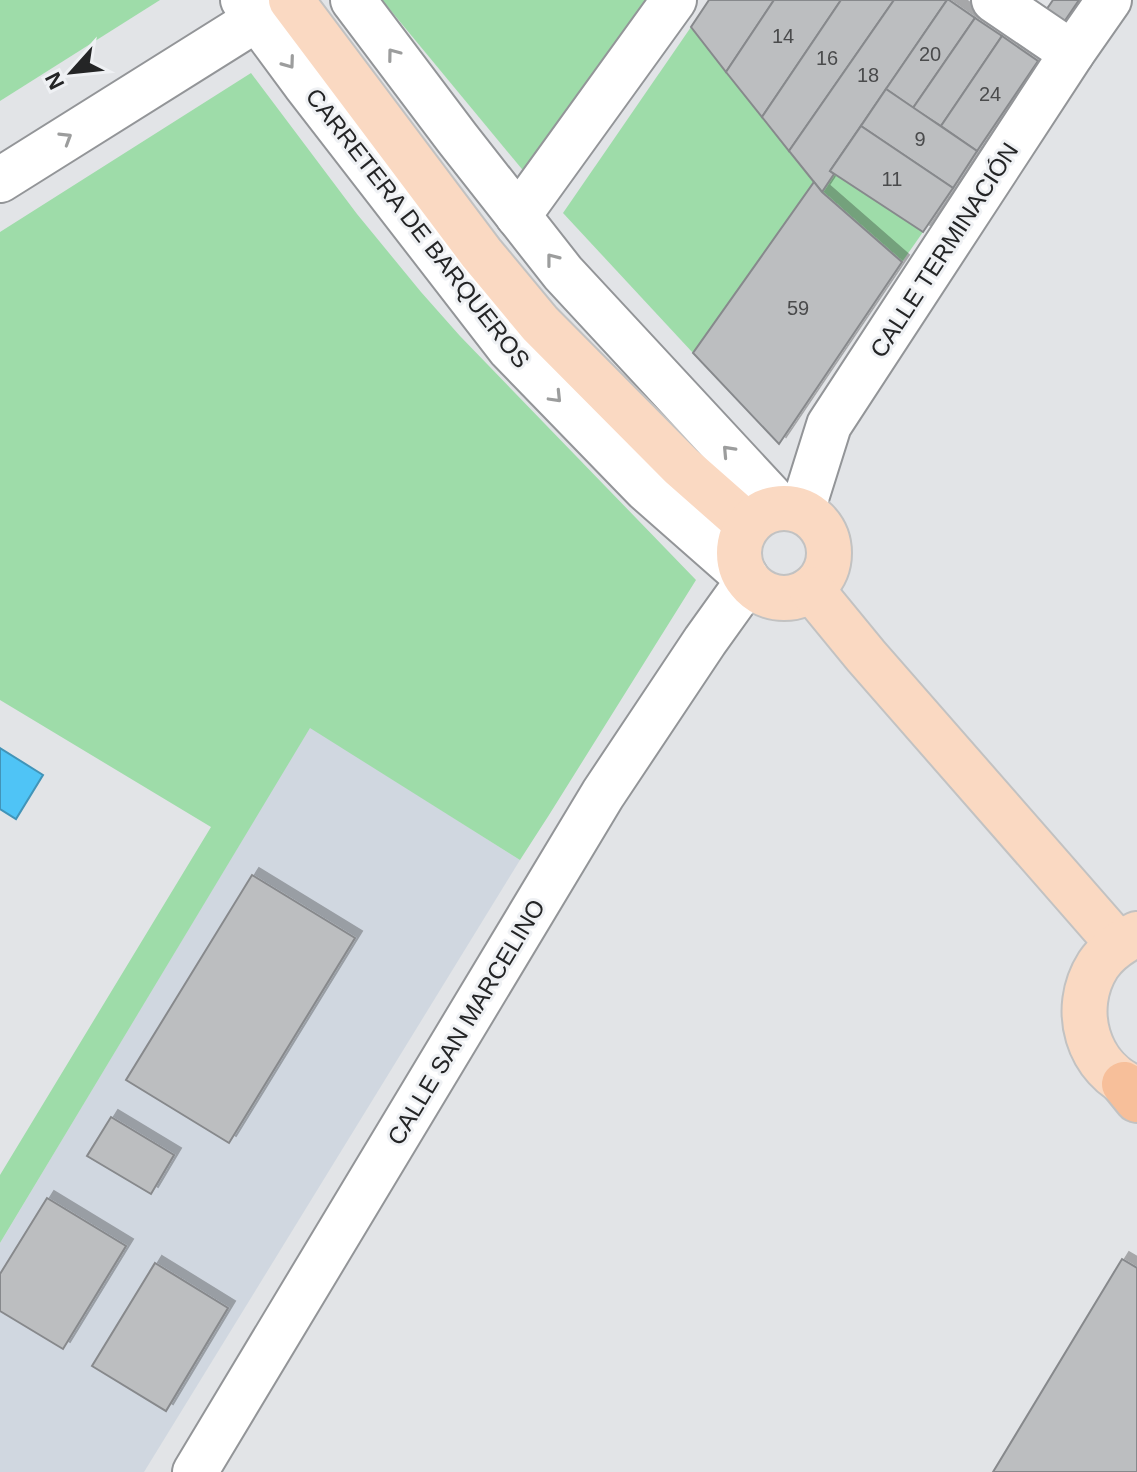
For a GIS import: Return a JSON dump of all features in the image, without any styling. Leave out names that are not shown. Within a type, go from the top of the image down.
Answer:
[{"type":"main road","name":"CARRETERA DE BARQUEROS","points":[[264,6],[334,60],[481,253],[540,324],[681,466],[777,515]]},
{"type":"main road","points":[[777,515],[813,518],[822,529],[830,554],[827,568],[811,589],[785,598],[759,590],[747,579],[739,550],[742,537],[777,515]]},
{"type":"main road","points":[[811,589],[866,656],[1128,939],[1099,963],[1087,988],[1084,1015],[1089,1042],[1103,1066],[1133,1091]]},
{"type":"street","points":[[353,0],[563,273],[777,515]]},
{"type":"street","points":[[518,216],[674,0]]},
{"type":"street","points":[[994,0],[1072,53]]},
{"type":"street","name":"CALLE TERMINACIÓN","points":[[777,515],[829,425],[1109,0]]},
{"type":"street","points":[[0,180],[264,6]]},
{"type":"street","name":"CARRETERA DE BARQUEROS","points":[[264,6],[305,84],[510,349],[646,489],[747,579]]},
{"type":"street","name":"CALLE SAN MARCELINO","points":[[195,1472],[603,794],[747,579]]},
{"type":"shaded area","points":[[310,727],[520,860],[144,1472],[0,1472],[0,1243]]},
{"type":"green space","points":[[0,0],[160,0],[0,101]]},
{"type":"green space","points":[[382,0],[654,0],[531,180]]},
{"type":"green space","points":[[691,27],[814,182],[693,353],[563,213]]},
{"type":"green space","points":[[251,73],[357,214],[421,292],[696,580],[520,860],[310,728],[0,1243],[0,1175],[211,827],[0,700],[0,232]]},
{"type":"green space","points":[[834,174],[923,232],[902,262],[822,192]]},
{"type":"water","points":[[0,748],[43,775],[16,819],[0,809]]},
{"type":"building","points":[[709,0],[774,0],[726,72],[691,27]]},
{"type":"building","points":[[774,0],[841,0],[762,117],[726,72]]},
{"type":"building","points":[[841,0],[894,0],[789,151],[762,117]]},
{"type":"building","points":[[894,0],[947,0],[830,171],[834,174],[822,192],[789,151]]},
{"type":"building","points":[[947,0],[975,18],[913,108],[886,89]]},
{"type":"building","points":[[1053,0],[1079,0],[1062,25],[1044,13]]},
{"type":"building","points":[[975,18],[1002,36],[941,126],[913,108]]},
{"type":"building","points":[[1002,36],[1038,61],[977,151],[941,126]]},
{"type":"building","points":[[886,89],[977,151],[953,188],[861,126]]},
{"type":"building","points":[[861,126],[953,188],[923,232],[830,171]]},
{"type":"building","points":[[814,182],[902,262],[779,444],[693,353]]},
{"type":"building","points":[[252,875],[355,938],[229,1143],[126,1080]]},
{"type":"building","points":[[111,1117],[174,1155],[151,1194],[87,1156]]},
{"type":"building","points":[[47,1198],[126,1246],[63,1349],[0,1311],[0,1274]]},
{"type":"building","points":[[1122,1259],[1137,1268],[1137,1472],[993,1472]]},
{"type":"building","points":[[155,1263],[228,1308],[166,1411],[92,1366]]}]
